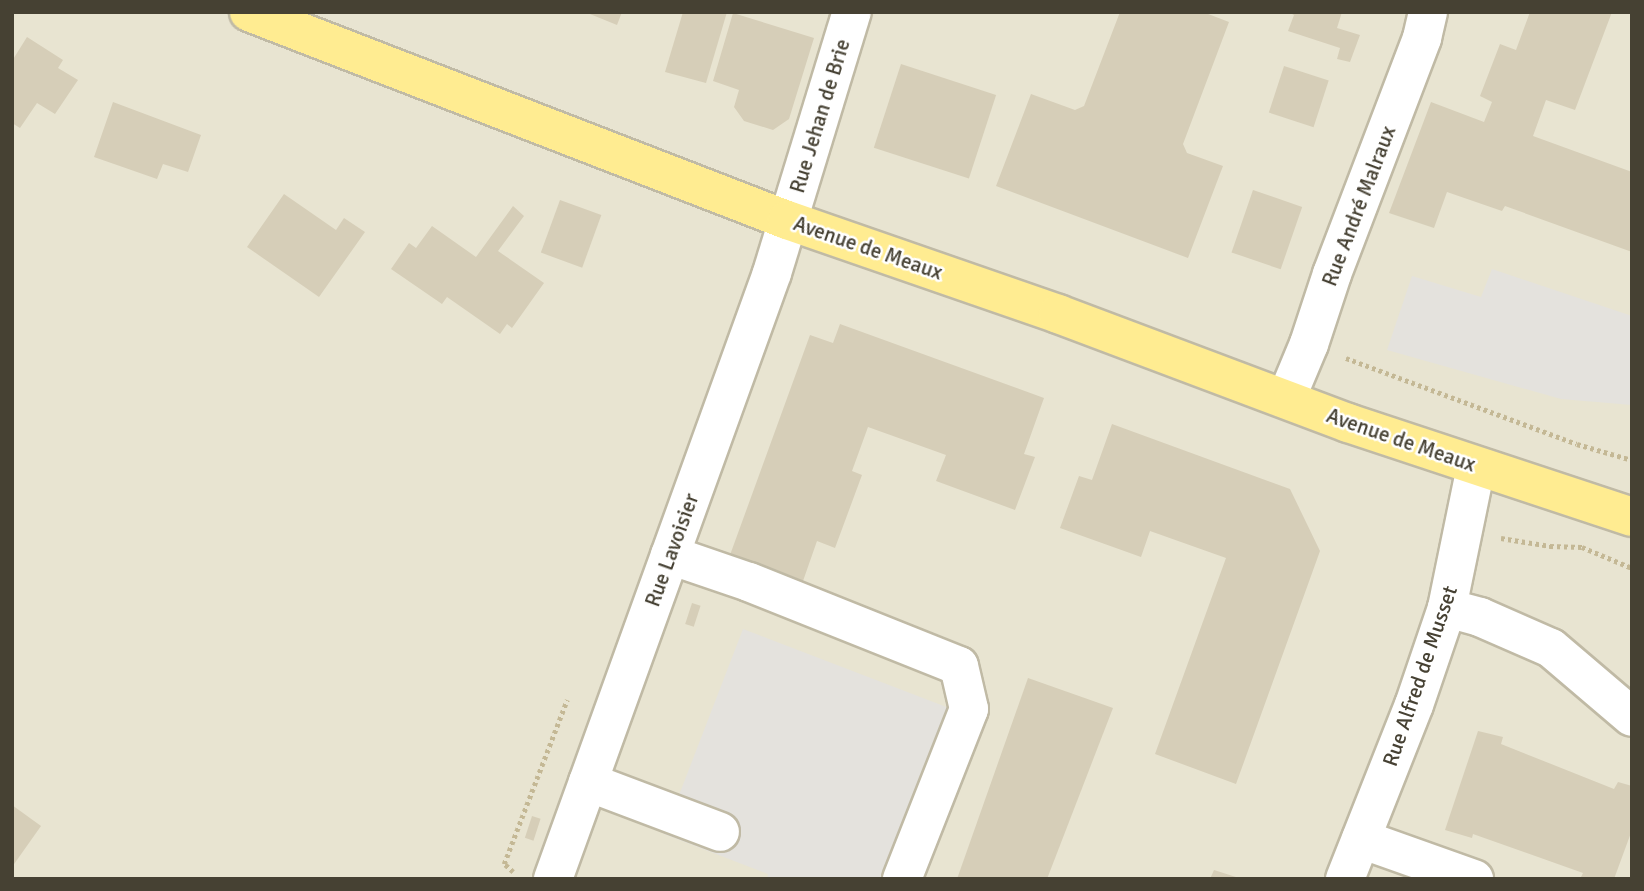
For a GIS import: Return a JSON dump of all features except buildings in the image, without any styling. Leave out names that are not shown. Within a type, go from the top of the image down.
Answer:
[{"type":"main road","name":"Avenue de Meaux","points":[[249,12],[787,220],[1058,314],[1484,469],[1632,517]]},
{"type":"street","name":"Rue Jehan de Brie","points":[[787,220],[852,12]]},
{"type":"street","name":"Rue André Malraux","points":[[1286,399],[1310,344],[1332,274],[1422,38],[1428,12]]},
{"type":"street","name":"Rue Lavoisier","points":[[552,879],[772,273],[787,220]]},
{"type":"street","name":"Rue Alfred de Musset","points":[[1345,879],[1413,705],[1447,608],[1464,526],[1484,469]]},
{"type":"street","points":[[670,555],[749,582],[959,666],[969,709],[902,879]]},
{"type":"street","points":[[1447,608],[1480,617],[1551,648],[1632,717]]},
{"type":"street","points":[[588,782],[720,832]]},
{"type":"street","points":[[1361,838],[1474,879]]},
{"type":"path","points":[[1310,344],[1577,444],[1632,460]]},
{"type":"path","points":[[1464,526],[1508,540],[1550,547],[1582,547],[1632,568]]},
{"type":"path","points":[[517,879],[504,864],[567,700]]},
{"type":"shaded area","points":[[12,12],[1632,12],[1632,879],[12,879]]},
{"type":"shaded area","points":[[1492,269],[1632,316],[1632,405],[1561,399],[1387,350],[1412,276],[1481,297]]},
{"type":"shaded area","points":[[743,629],[949,708],[884,879],[767,879],[768,874],[664,834]]}]
